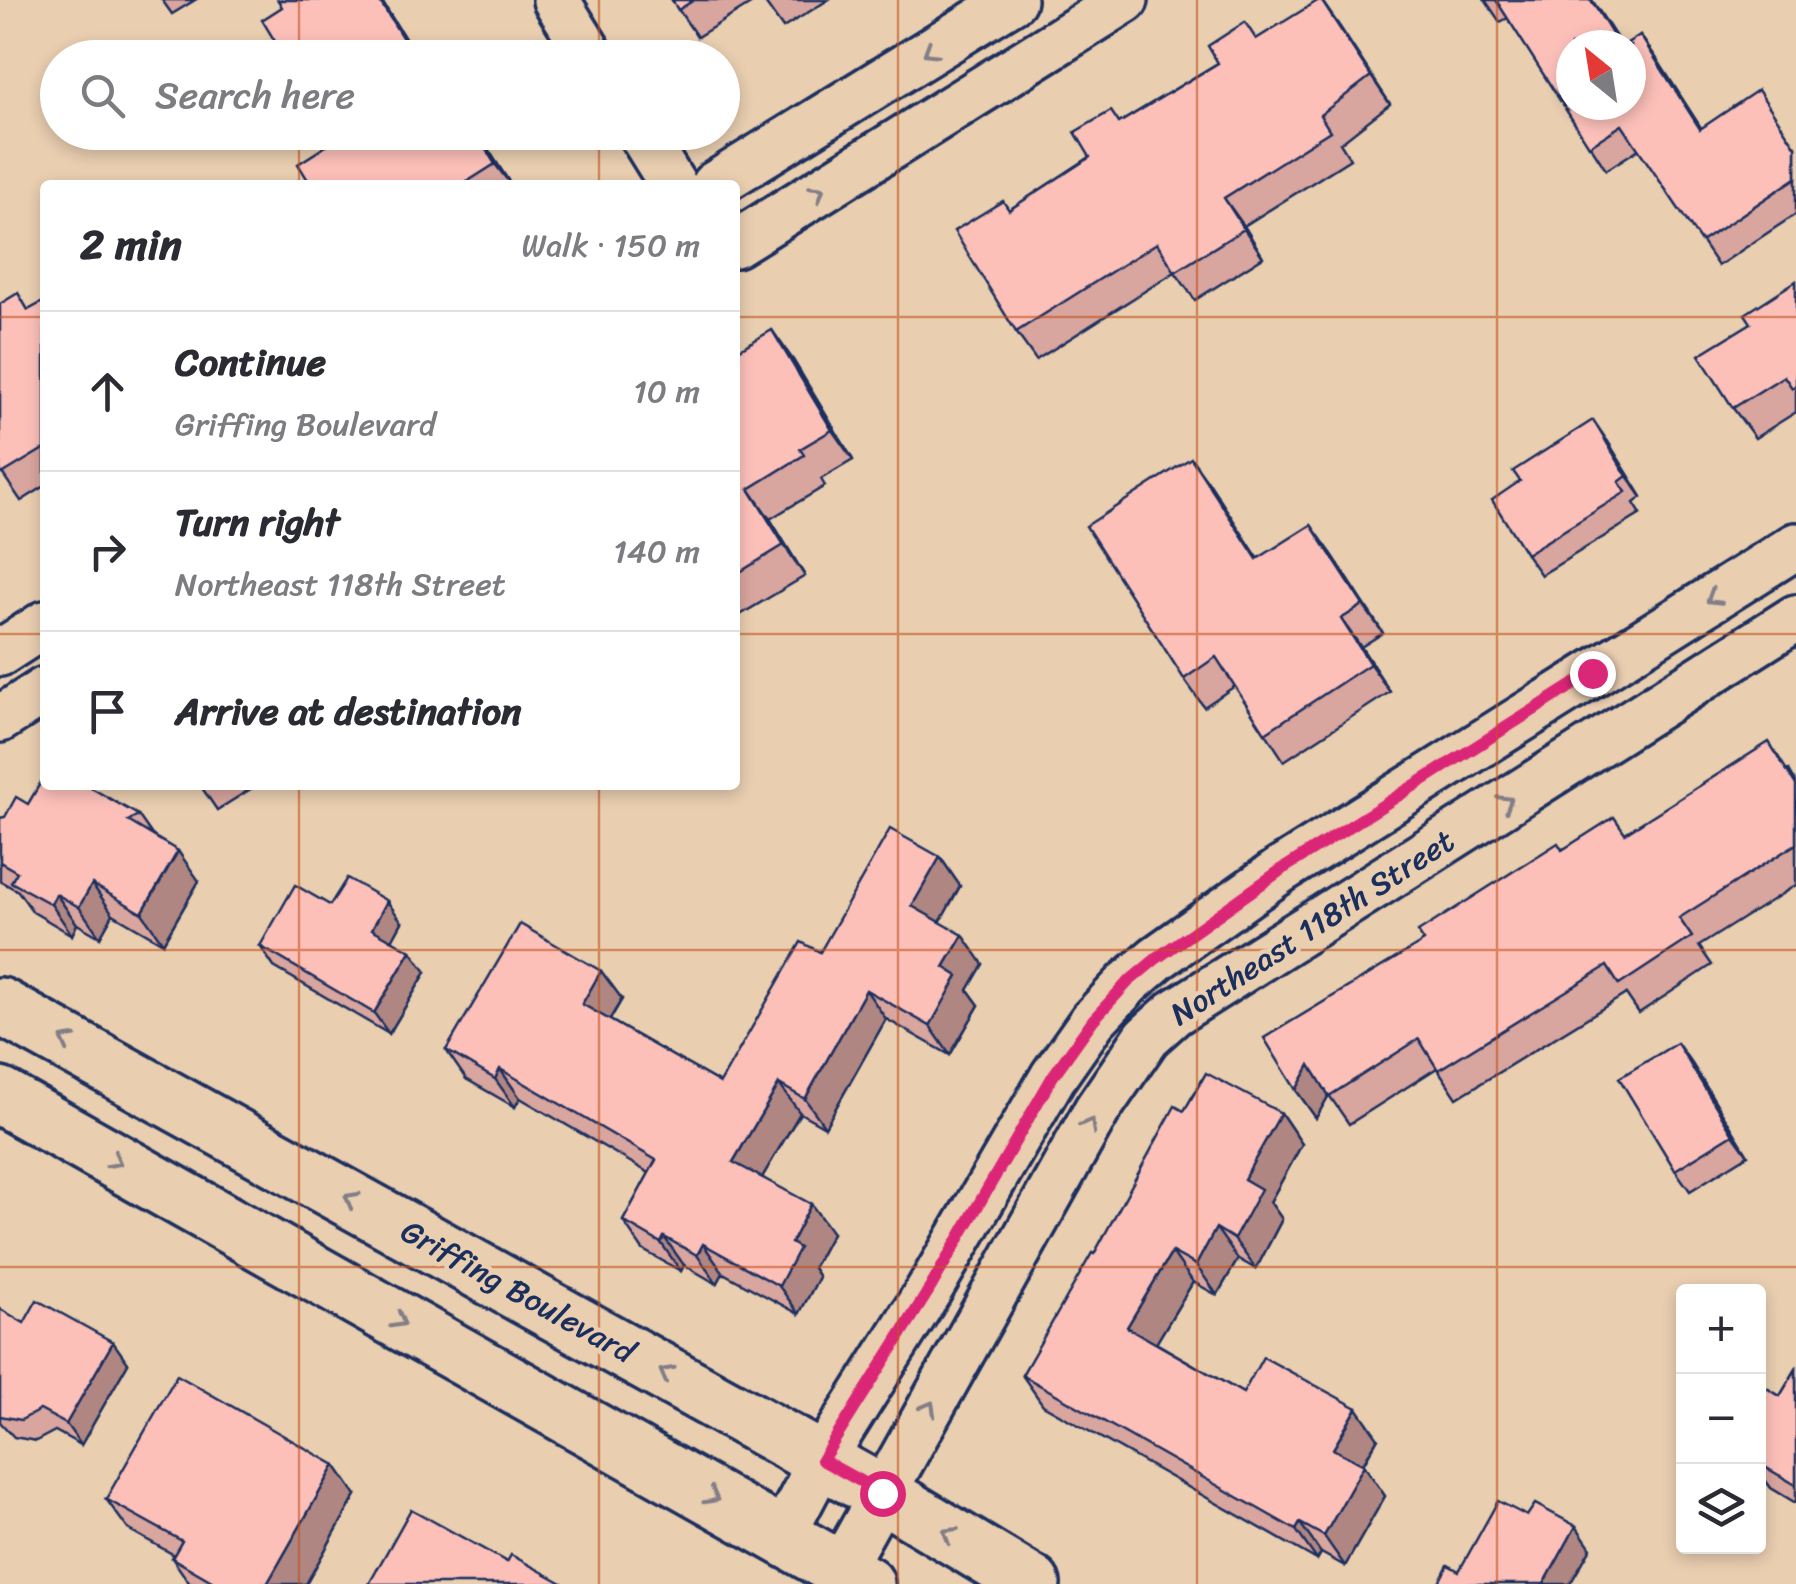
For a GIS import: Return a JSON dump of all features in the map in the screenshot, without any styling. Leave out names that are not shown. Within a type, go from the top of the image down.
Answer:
[{"type":"street","points":[[556,0],[581,40]]},
{"type":"street","points":[[722,180],[1013,0]]},
{"type":"street","points":[[740,241],[1124,0]]},
{"type":"street","points":[[651,150],[670,180]]},
{"type":"street","name":"Northeast 118th Street","points":[[782,1536],[822,1460],[929,1290],[1053,1076],[1093,1020],[1128,982],[1281,870],[1796,546]]},
{"type":"street","name":"Northeast 118th Street","points":[[853,1577],[882,1493],[1098,1110],[1148,1038],[1174,1013],[1796,618]]},
{"type":"street","points":[[0,654],[40,627]]},
{"type":"street","points":[[0,719],[40,693]]},
{"type":"street","name":"Griffing Boulevard","points":[[0,1006],[882,1493],[1032,1584]]},
{"type":"street","points":[[0,1096],[853,1577]]},
{"type":"building","points":[[278,0],[379,0],[404,40],[274,40],[262,20],[282,7]]},
{"type":"building","points":[[672,0],[694,0],[678,10]]},
{"type":"building","points":[[1319,0],[1371,76],[1320,115],[1330,131],[1224,198],[1244,229],[1175,272],[1157,243],[1016,332],[954,231],[1003,201],[1009,210],[1090,157],[1075,132],[1111,111],[1119,123],[1218,63],[1208,46],[1245,22],[1256,39]]},
{"type":"building","points":[[1496,0],[1591,0],[1610,30],[1556,30],[1556,94]]},
{"type":"building","points":[[1646,44],[1700,129],[1758,90],[1796,147],[1796,178],[1701,242],[1622,125],[1589,146],[1572,120],[1646,120]]},
{"type":"building","points":[[320,150],[486,150],[495,164],[470,180],[308,180],[298,164]]},
{"type":"building","points":[[1796,281],[1796,385],[1792,388],[1784,376],[1733,408],[1699,355],[1751,323],[1745,314]]},
{"type":"building","points":[[18,293],[28,310],[40,304],[40,451],[2,474],[0,470],[0,304]]},
{"type":"building","points":[[772,330],[832,430],[800,449],[804,455],[749,489],[784,545],[740,572],[740,349]]},
{"type":"building","points":[[1593,420],[1627,476],[1619,482],[1626,492],[1526,554],[1492,500],[1520,481],[1513,471]]},
{"type":"building","points":[[1191,458],[1257,559],[1311,525],[1363,605],[1341,619],[1370,664],[1265,733],[1216,657],[1184,679],[1086,526]]},
{"type":"building","points":[[1769,742],[1796,785],[1796,844],[1679,918],[1692,937],[1619,985],[1607,966],[1438,1070],[1419,1039],[1329,1096],[1310,1065],[1296,1090],[1264,1038],[1424,941],[1418,932],[1558,843],[1562,850],[1614,817],[1625,833]]},
{"type":"building","points":[[40,784],[40,790],[95,790],[138,815],[128,821],[178,851],[142,913],[92,884],[79,907],[56,894],[51,904],[11,882],[17,872],[0,862],[0,818],[5,817],[16,797],[28,804]]},
{"type":"building","points":[[890,829],[940,857],[912,906],[963,935],[944,967],[958,976],[930,1026],[866,990],[805,1099],[779,1084],[733,1162],[811,1204],[791,1243],[799,1248],[779,1286],[703,1244],[697,1255],[664,1237],[661,1243],[623,1221],[656,1160],[500,1069],[495,1079],[446,1050],[520,924],[601,971],[582,1004],[720,1083],[801,942],[820,952]]},
{"type":"building","points":[[347,878],[387,901],[372,929],[411,951],[374,1013],[260,946],[295,885],[330,905]]},
{"type":"building","points":[[1677,1043],[1733,1134],[1675,1170],[1619,1078]]},
{"type":"building","points":[[1206,1073],[1281,1113],[1244,1179],[1261,1189],[1234,1239],[1216,1228],[1196,1265],[1172,1252],[1127,1327],[1243,1393],[1263,1357],[1357,1408],[1333,1449],[1364,1465],[1324,1536],[1300,1523],[1296,1530],[1022,1375],[1175,1106],[1184,1111]]},
{"type":"building","points":[[37,1300],[113,1342],[66,1424],[40,1410],[21,1420],[0,1416],[0,1309],[24,1323]]},
{"type":"building","points":[[1796,1369],[1796,1485],[1766,1468],[1766,1388],[1780,1396]]},
{"type":"building","points":[[177,1375],[335,1465],[267,1584],[217,1584],[172,1558],[182,1541],[106,1499]]},
{"type":"building","points":[[1498,1501],[1527,1516],[1535,1504],[1576,1526],[1544,1584],[1438,1584],[1448,1565],[1459,1571]]},
{"type":"building","points":[[411,1509],[507,1562],[511,1555],[564,1584],[369,1584]]},
{"type":"route","points":[[882,1493],[822,1460],[929,1290],[1053,1076],[1093,1020],[1157,958],[1281,870],[1592,673]]}]
